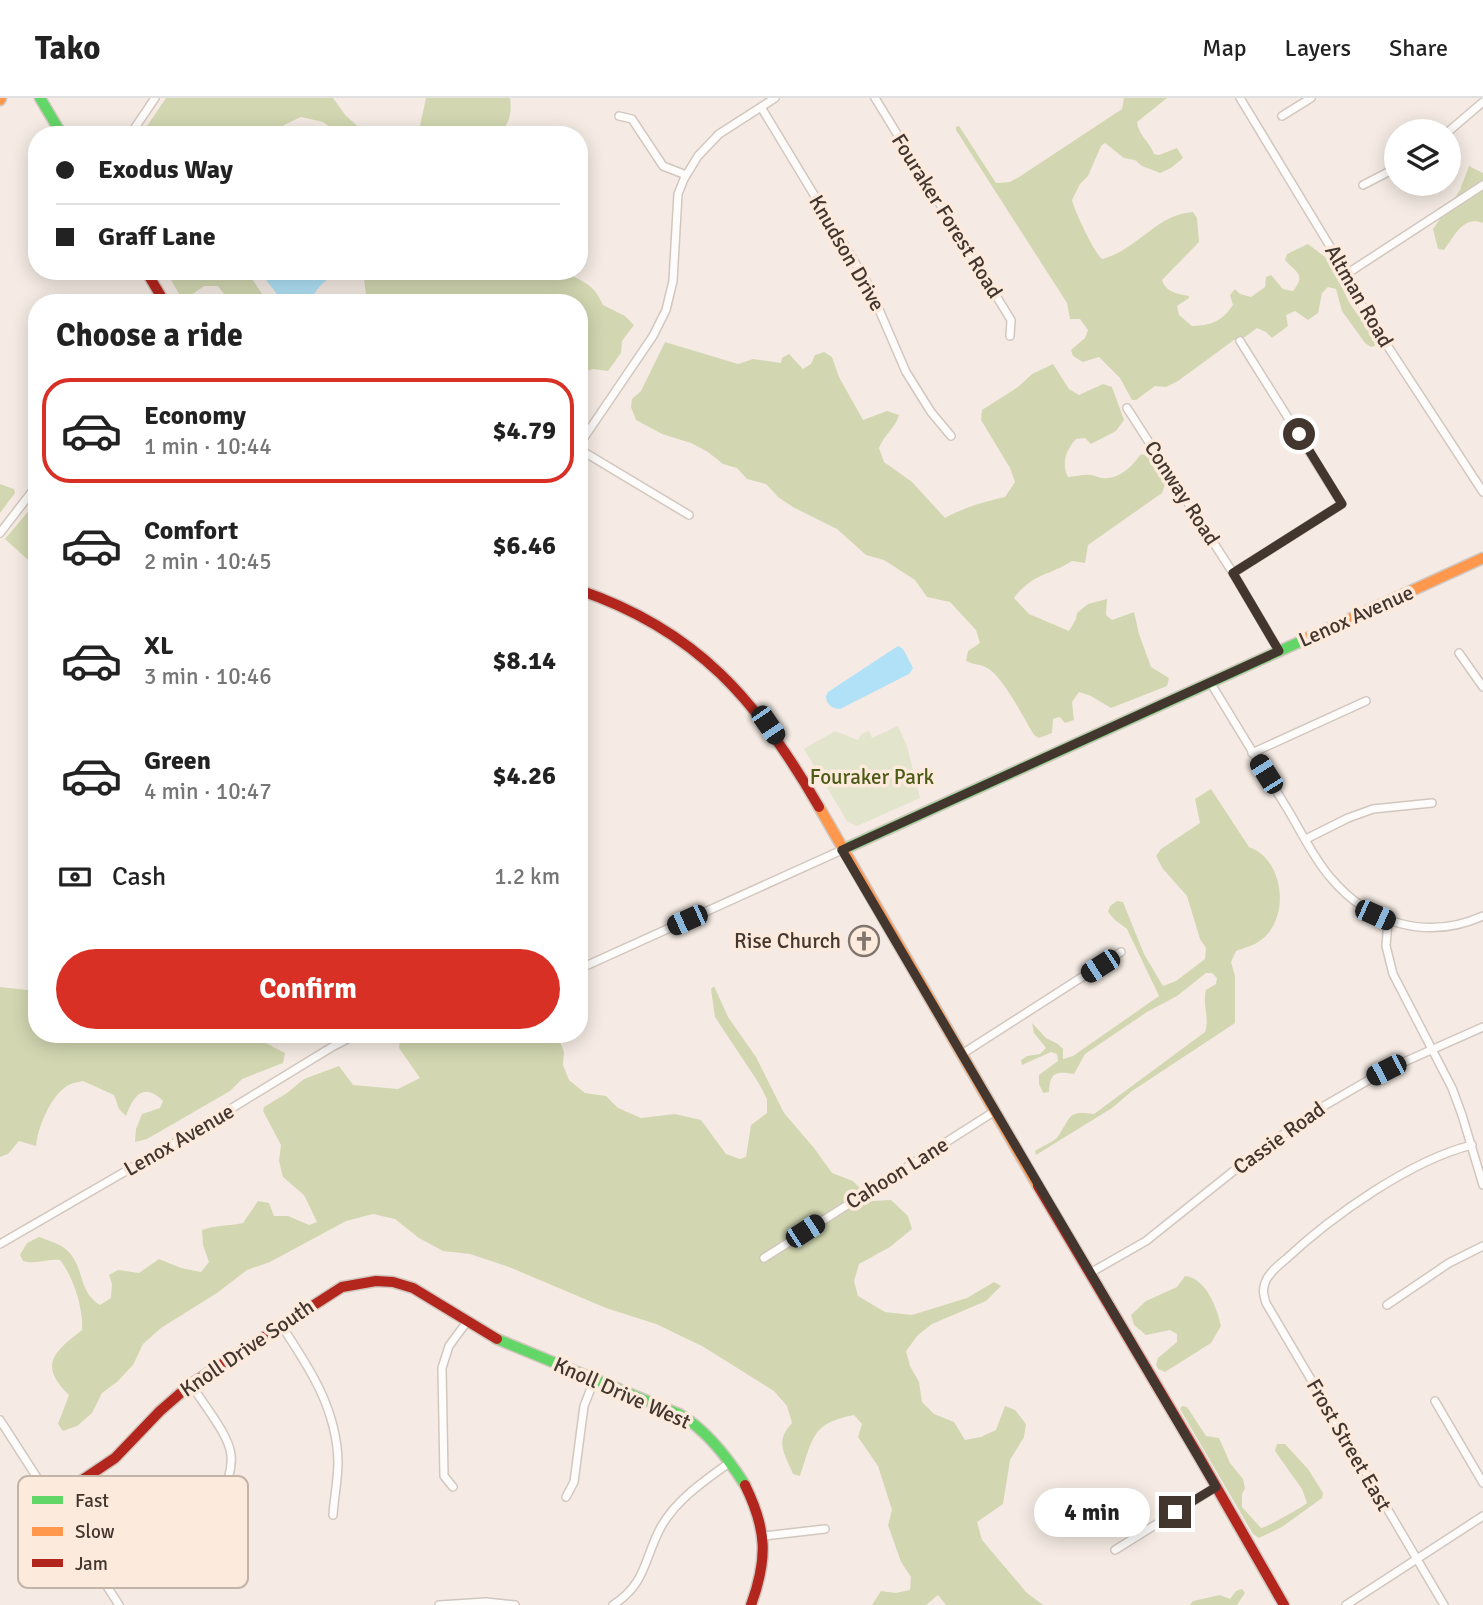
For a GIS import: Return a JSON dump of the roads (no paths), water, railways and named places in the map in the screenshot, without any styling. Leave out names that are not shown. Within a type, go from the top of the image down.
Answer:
[{"type":"street","points":[[40,98],[57,126]]},
{"type":"street","points":[[136,126],[155,98]]},
{"type":"street","points":[[588,434],[653,336],[666,310],[673,281],[677,194],[686,175],[698,156],[719,134],[775,98]]},
{"type":"street","name":"Fouraker Forest Road","points":[[875,98],[1011,320],[1010,336]]},
{"type":"street","name":"Altman Road","points":[[1240,98],[1331,248],[1366,313],[1483,492]]},
{"type":"street","points":[[1282,116],[1311,98]]},
{"type":"street","points":[[1461,120],[1483,102]]},
{"type":"street","name":"Knudson Drive","points":[[761,107],[869,284],[906,372],[931,412],[951,436]]},
{"type":"street","points":[[619,116],[632,119],[663,166],[686,175]]},
{"type":"street","points":[[1363,185],[1384,174]]},
{"type":"street","points":[[1345,275],[1483,185]]},
{"type":"street","points":[[1233,573],[1342,504],[1240,341]]},
{"type":"street","name":"Conway Road","points":[[1127,408],[1233,573],[1279,651]]},
{"type":"street","points":[[588,452],[689,514]]},
{"type":"street","points":[[0,533],[28,497]]},
{"type":"street","name":"Lenox Avenue","points":[[588,961],[842,850],[1483,558]]},
{"type":"street","points":[[588,593],[613,602],[663,627],[682,640],[729,680],[768,725],[793,762],[1284,1605]]},
{"type":"street","points":[[1459,653],[1483,687]]},
{"type":"street","points":[[1210,682],[1324,870],[1358,904],[1388,921],[1405,926],[1435,928],[1463,924],[1483,916]]},
{"type":"street","points":[[1252,752],[1366,701]]},
{"type":"street","points":[[1306,839],[1373,809],[1432,803]]},
{"type":"street","points":[[1388,921],[1386,946],[1393,974],[1434,1049],[1462,1115],[1483,1185]]},
{"type":"street","points":[[962,1054],[1121,952]]},
{"type":"street","name":"Cassie Road","points":[[1090,1273],[1146,1241],[1241,1165],[1317,1110],[1363,1082],[1483,1027]]},
{"type":"street","name":"Lenox Avenue","points":[[0,1244],[342,1043]]},
{"type":"street","name":"Cahoon Lane","points":[[764,1258],[995,1111]]},
{"type":"street","name":"Frost Street East","points":[[1444,1605],[1266,1303],[1263,1293],[1265,1282],[1295,1251],[1352,1207],[1397,1178],[1442,1155],[1472,1145]]},
{"type":"street","points":[[1387,1305],[1439,1269],[1483,1246]]},
{"type":"street","name":"Knoll Drive South","points":[[88,1476],[115,1458],[160,1411],[191,1384],[334,1290],[359,1282],[381,1280],[403,1284],[425,1293],[466,1323]]},
{"type":"street","points":[[453,1488],[444,1476],[442,1368],[449,1346],[466,1323]]},
{"type":"street","name":"Knoll Drive West","points":[[466,1323],[494,1338],[684,1416],[704,1433],[751,1494],[759,1512],[764,1536],[764,1560],[760,1584],[751,1605]]},
{"type":"street","points":[[281,1325],[309,1367],[326,1401],[333,1423],[338,1462],[332,1516]]},
{"type":"street","points":[[566,1497],[574,1482],[584,1406],[595,1378]]},
{"type":"street","points":[[191,1384],[229,1444],[231,1456],[228,1476]]},
{"type":"street","points":[[1435,1401],[1483,1483]]},
{"type":"street","points":[[0,1420],[35,1476]]},
{"type":"street","points":[[613,1605],[628,1593],[640,1578],[649,1562],[660,1528],[673,1510],[704,1481],[729,1463]]},
{"type":"street","points":[[1115,1550],[1216,1487]]},
{"type":"street","points":[[1346,1605],[1483,1516]]},
{"type":"street","points":[[764,1536],[825,1529]]},
{"type":"street","points":[[108,1588],[119,1605]]},
{"type":"street","points":[[439,1605],[486,1602],[515,1605]]},
{"type":"water","points":[[266,280],[327,280],[314,294],[277,294]]},
{"type":"water","points":[[898,646],[903,649],[913,668],[909,674],[840,709],[828,704],[828,692]]},
{"type":"place","name":"Rise Church","points":[[864,941]]},
{"type":"park label","name":"Fouraker Park","points":[[872,777]]}]
